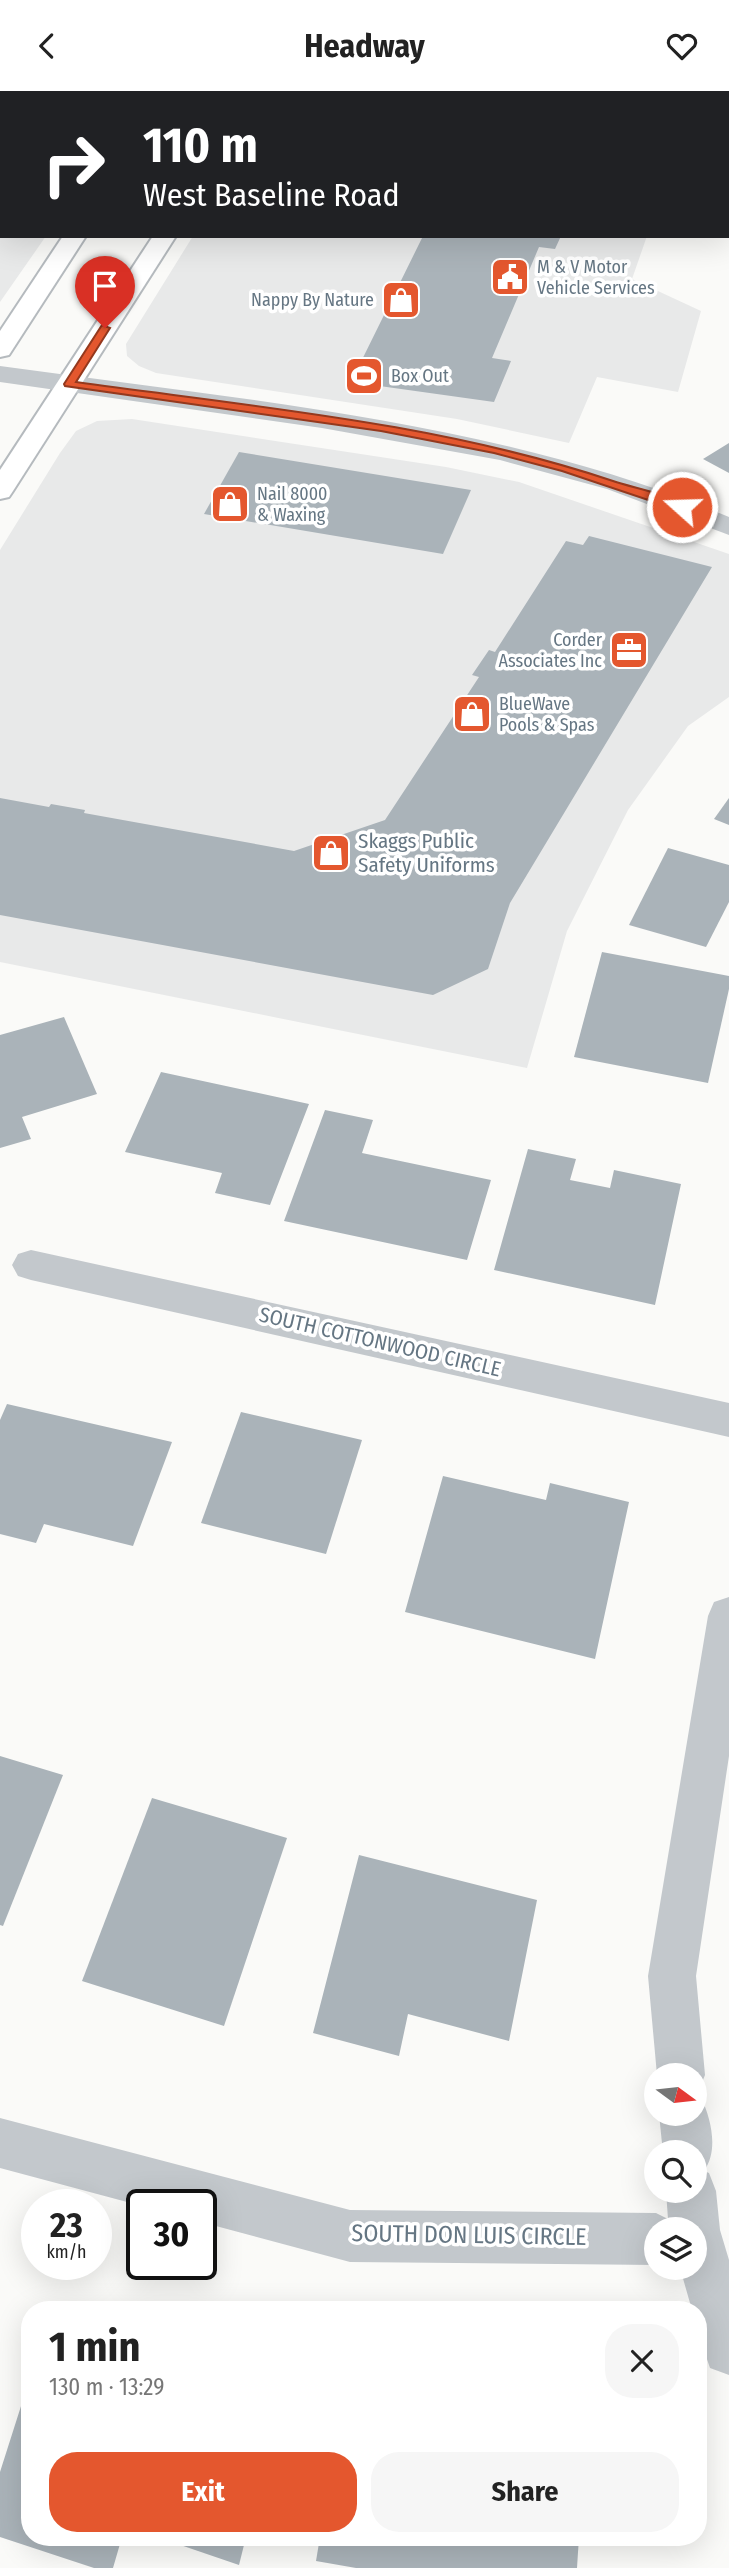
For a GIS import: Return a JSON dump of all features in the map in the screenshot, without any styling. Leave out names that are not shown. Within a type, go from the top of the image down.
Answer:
[{"type":"main road","points":[[0,350],[74,238]]},
{"type":"main road","points":[[0,491],[164,238]]},
{"type":"street","points":[[0,374],[381,428],[495,450],[635,490],[729,527]]},
{"type":"street","name":"SOUTH COTTONWOOD CIRCLE","points":[[31,1265],[729,1420]]},
{"type":"street","points":[[680,2063],[672,1976],[729,1616]]},
{"type":"street","name":"SOUTH DON LUIS CIRCLE","points":[[0,2143],[350,2236],[644,2239]]},
{"type":"street","points":[[707,2278],[729,2349]]},
{"type":"shaded area","points":[[0,238],[45,238],[0,302]]},
{"type":"shaded area","points":[[192,238],[646,238],[632,279],[701,311],[678,392],[597,377],[569,443],[457,419],[156,373],[139,366],[127,356],[126,344]]},
{"type":"shaded area","points":[[132,419],[446,467],[519,482],[729,554],[729,697],[688,726],[628,810],[567,931],[527,1068],[0,962],[0,550],[76,431],[97,421]]},
{"type":"building","points":[[422,238],[560,238],[555,249],[539,247],[492,358],[511,361],[494,402],[351,382]]},
{"type":"building","points":[[729,443],[729,473],[703,459]]},
{"type":"building","points":[[239,452],[471,490],[443,554],[204,514]]},
{"type":"building","points":[[589,536],[712,567],[510,903],[488,969],[433,995],[0,915],[0,798],[85,810],[84,813],[294,851],[385,820],[479,677],[472,675],[489,650],[495,652],[566,541],[583,545]]},
{"type":"building","points":[[729,798],[729,825],[714,819]]},
{"type":"building","points":[[668,848],[729,865],[729,902],[706,947],[629,925]]},
{"type":"building","points":[[602,952],[729,976],[729,989],[708,1083],[574,1057]]},
{"type":"building","points":[[64,1017],[97,1094],[22,1117],[31,1139],[0,1148],[0,1035]]},
{"type":"building","points":[[161,1072],[309,1104],[270,1205],[215,1193],[222,1173],[125,1152]]},
{"type":"building","points":[[325,1110],[373,1120],[362,1153],[491,1180],[467,1260],[284,1221]]},
{"type":"building","points":[[528,1149],[576,1159],[570,1180],[610,1188],[614,1170],[681,1184],[655,1305],[494,1270]]},
{"type":"building","points":[[7,1404],[172,1442],[133,1546],[44,1524],[36,1543],[0,1534],[0,1420]]},
{"type":"building","points":[[241,1412],[362,1440],[326,1554],[201,1523]]},
{"type":"building","points":[[443,1476],[546,1500],[550,1483],[629,1502],[595,1659],[405,1612]]},
{"type":"building","points":[[0,1756],[63,1775],[3,1926],[0,1925]]},
{"type":"building","points":[[152,1798],[287,1838],[224,2026],[82,1981]]},
{"type":"building","points":[[359,1855],[537,1900],[509,2041],[408,2014],[399,2056],[313,2033]]},
{"type":"building","points":[[21,2406],[21,2544],[0,2537],[0,2472]]},
{"type":"building","points":[[27,2546],[119,2546],[113,2568],[94,2568]]},
{"type":"building","points":[[183,2546],[244,2546],[239,2565]]},
{"type":"building","points":[[318,2546],[578,2546],[577,2568],[356,2568],[316,2561]]},
{"type":"place","name":"M & V Motor Vehicle Services","points":[[510,277]]},
{"type":"place","name":"Nappy By Nature","points":[[401,300]]},
{"type":"place","name":"Box Out","points":[[364,376]]},
{"type":"place","name":"Nail 8000 & Waxing","points":[[230,504]]},
{"type":"place","name":"Corder Associates Inc","points":[[629,650]]},
{"type":"place","name":"BlueWave Pools & Spas","points":[[472,714]]},
{"type":"place","name":"Skaggs Public Safety Uniforms","points":[[331,853]]},
{"type":"route","points":[[105,328],[69,384],[381,428],[495,450],[635,490],[682,507]]}]
